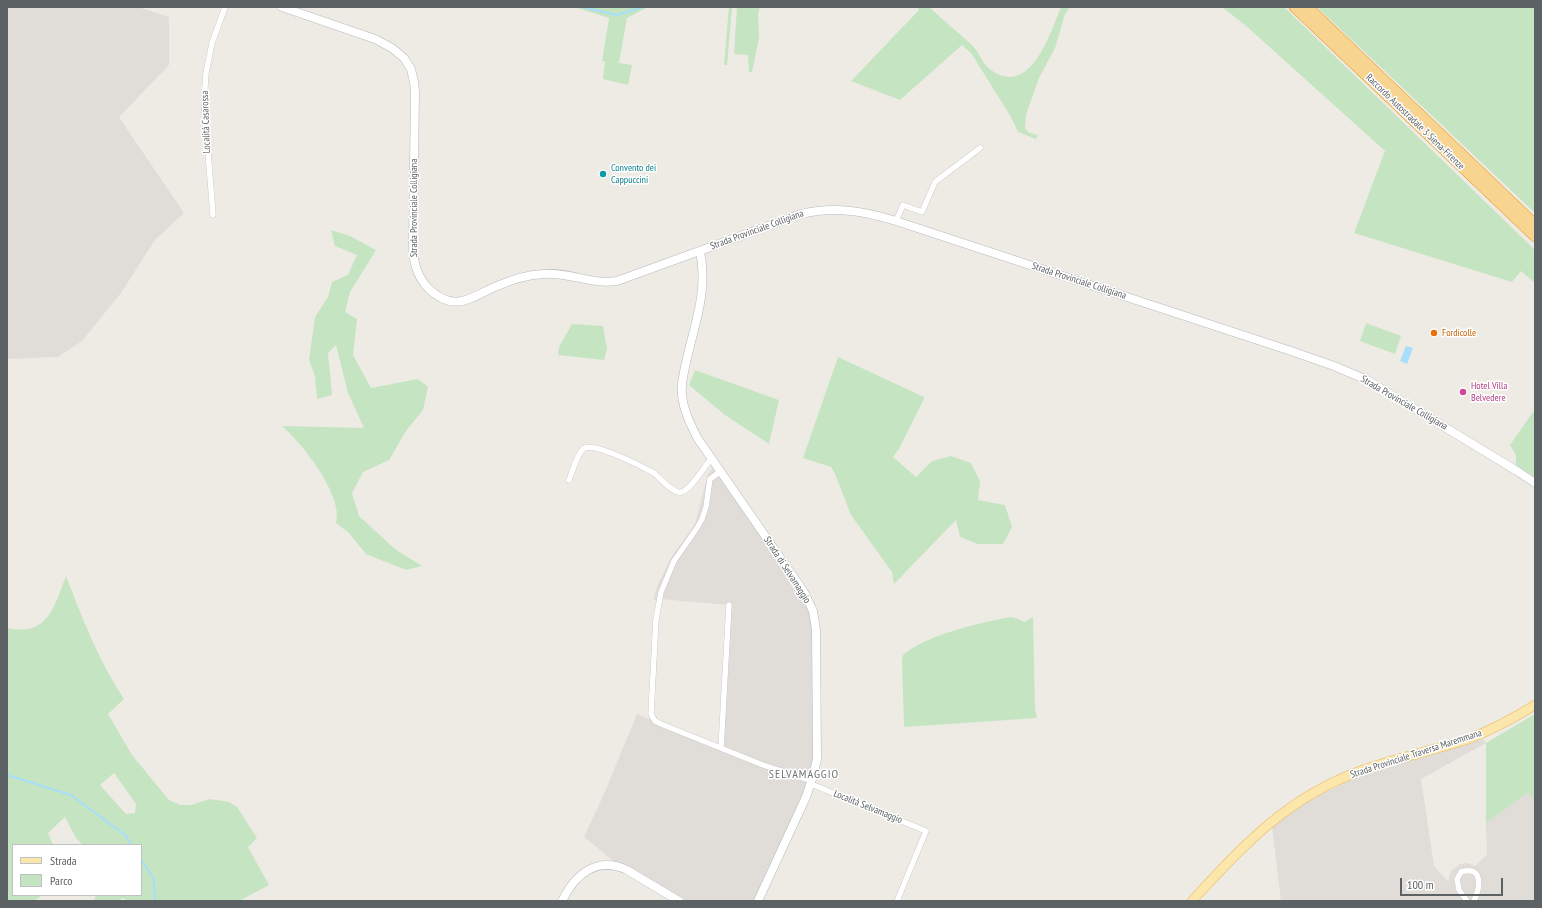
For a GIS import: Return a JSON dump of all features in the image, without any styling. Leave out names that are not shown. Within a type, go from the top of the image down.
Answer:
[{"type":"highway","name":"Raccordo Autostradale 3 Siena-Firenze","points":[[1295,7],[1535,236]]},
{"type":"highway","name":"Raccordo Autostradale 3 Siena-Firenze","points":[[1307,7],[1535,225]]},
{"type":"main road","name":"Strada Provinciale Colligiana","points":[[282,7],[381,41],[396,50],[409,66],[414,78],[415,92],[413,255],[415,267],[425,284],[438,296],[451,301],[466,301],[501,284],[540,274],[558,273],[596,281],[613,282],[628,278],[790,217],[813,211],[849,210],[874,214],[896,220],[1348,371],[1382,388],[1535,483]]},
{"type":"main road","name":"Strada di Selvamaggio","points":[[700,251],[702,272],[701,298],[698,318],[683,375],[682,390],[686,411],[691,425],[720,471],[804,592],[814,615],[816,635],[817,759],[811,782],[798,816],[758,901]]},
{"type":"main road","name":"Strada Provinciale Traversa Maremmana","points":[[1192,901],[1260,831],[1291,806],[1314,792],[1360,771],[1481,734],[1513,718],[1535,704]]},
{"type":"main road","points":[[562,901],[571,884],[581,874],[590,869],[605,865],[628,870],[679,901]]},
{"type":"street","name":"Località Casarossa","points":[[213,215],[204,102],[206,77],[212,43],[225,7]]},
{"type":"street","points":[[896,220],[903,206],[922,212],[936,182],[980,148]]},
{"type":"street","points":[[569,480],[580,452],[588,447],[602,450],[655,474],[675,491],[680,493],[692,483],[712,458]]},
{"type":"street","name":"Località Selvamaggio","points":[[720,471],[710,480],[702,519],[674,561],[661,592],[656,619],[651,712],[655,720],[661,724],[811,782],[926,831],[897,901]]},
{"type":"street","points":[[721,748],[729,605]]},
{"type":"street","points":[[1467,901],[1459,890],[1457,879],[1461,872],[1471,871],[1475,873],[1479,880],[1479,887],[1474,901]]},
{"type":"shaded area","points":[[7,7],[138,7],[169,17],[169,65],[119,117],[184,213],[155,240],[121,293],[82,341],[58,357],[7,359]]},
{"type":"shaded area","points":[[716,464],[760,529],[814,615],[815,770],[758,901],[679,901],[621,867],[584,837],[604,794],[637,714],[721,748],[729,605],[660,599],[653,600],[658,584],[672,556],[695,524],[708,474]]},
{"type":"shaded area","points":[[1484,739],[1486,743],[1421,779],[1434,866],[1448,881],[1451,871],[1460,864],[1467,863],[1475,866],[1487,854],[1486,823],[1528,791],[1535,802],[1535,901],[1281,901],[1272,826],[1310,800],[1371,771]]},
{"type":"green space","points":[[560,7],[648,7],[627,18],[619,63],[632,65],[628,85],[603,79],[605,61],[602,61],[609,18],[577,8]]},
{"type":"green space","points":[[729,7],[732,7],[727,65],[724,65]]},
{"type":"green space","points":[[737,7],[760,7],[758,14],[759,38],[752,72],[749,72],[748,55],[734,54]]},
{"type":"green space","points":[[917,7],[929,7],[976,49],[984,63],[990,69],[1007,77],[1019,75],[1029,68],[1038,57],[1052,31],[1061,7],[1070,7],[1065,14],[1055,48],[1039,78],[1026,115],[1025,128],[1029,133],[1038,135],[1036,139],[1018,132],[1011,117],[971,53],[962,45],[900,100],[851,81],[919,10]]},
{"type":"green space","points":[[1222,7],[1284,7],[1535,250],[1535,283],[1521,271],[1512,282],[1354,233],[1385,151],[1245,25]]},
{"type":"green space","points":[[1317,7],[1535,7],[1535,213]]},
{"type":"green space","points":[[331,230],[350,236],[376,250],[350,292],[345,312],[357,319],[353,355],[371,388],[418,379],[428,387],[423,410],[406,431],[389,460],[363,472],[352,493],[359,516],[395,549],[422,566],[406,570],[366,554],[349,533],[336,523],[337,512],[334,499],[328,485],[310,457],[282,426],[364,428],[348,393],[336,345],[328,353],[332,395],[317,399],[315,376],[309,360],[315,317],[328,297],[332,282],[348,275],[357,255],[335,246]]},
{"type":"green space","points":[[1366,323],[1401,336],[1395,354],[1360,341]]},
{"type":"green space","points":[[572,324],[603,326],[607,349],[604,360],[558,355],[559,347]]},
{"type":"green space","points":[[838,357],[924,397],[899,449],[893,457],[916,477],[932,461],[951,456],[971,463],[980,481],[978,500],[1005,505],[1012,527],[1003,544],[978,544],[960,537],[956,520],[894,584],[892,572],[851,515],[831,467],[803,458]]},
{"type":"green space","points":[[695,370],[779,400],[769,444],[725,415],[689,385]]},
{"type":"green space","points":[[1535,409],[1535,477],[1516,465],[1516,455],[1510,445]]},
{"type":"green space","points":[[66,576],[99,654],[124,699],[108,714],[132,755],[169,800],[180,805],[191,805],[210,799],[229,802],[237,807],[257,838],[248,847],[269,885],[239,901],[127,901],[123,898],[118,901],[94,901],[96,896],[142,896],[142,844],[82,844],[76,838],[65,817],[48,833],[53,844],[12,844],[12,896],[42,896],[34,901],[7,901],[7,628],[21,630],[32,628],[41,624],[53,608]],"holes":[[[114,773],[136,804],[135,813],[126,814],[100,785]]]},
{"type":"green space","points":[[1011,617],[1024,622],[1033,617],[1035,709],[1037,718],[904,727],[903,655],[926,641],[955,630]]},
{"type":"green space","points":[[1535,714],[1535,802],[1528,792],[1486,823],[1486,743]]},
{"type":"water","points":[[1406,346],[1413,348],[1407,364],[1400,361]]},
{"type":"waterway","points":[[582,7],[617,15],[642,7]]},
{"type":"waterway","points":[[7,775],[71,795],[125,835],[131,844]]},
{"type":"waterway","points":[[142,861],[154,880],[155,901]]},
{"type":"place","name":"Convento dei Cappuccini","points":[[603,174]]},
{"type":"place","name":"Fordicolle","points":[[1434,333]]},
{"type":"place","name":"Hotel Villa Belvedere","points":[[1463,392]]},
{"type":"district","name":"SELVAMAGGIO","points":[[804,775]]}]
